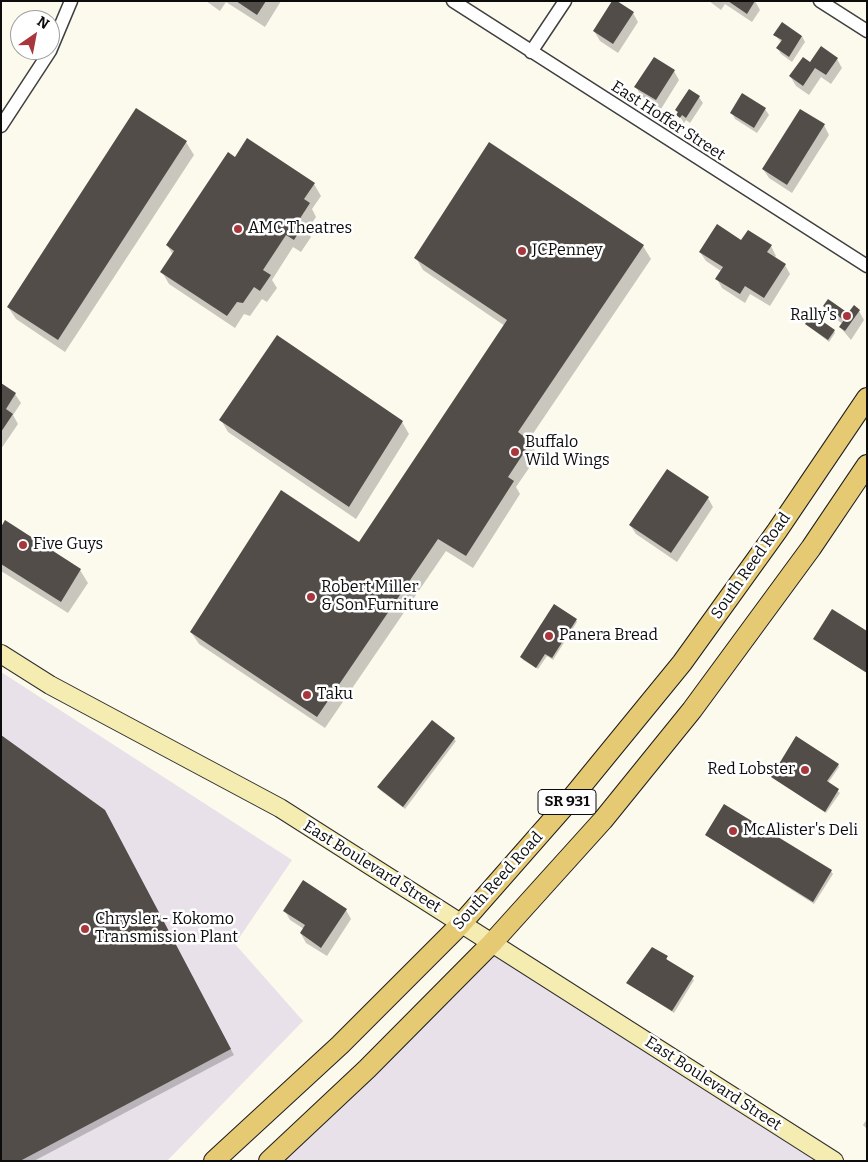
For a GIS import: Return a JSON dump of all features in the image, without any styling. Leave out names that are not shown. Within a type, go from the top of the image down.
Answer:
[{"type":"main road","name":"South Reed Road","points":[[214,1161],[340,1045],[461,924],[570,800],[682,663],[777,530],[867,398]]},
{"type":"main road","name":"SR 931","points":[[269,1161],[367,1069],[492,943],[602,820],[692,710],[811,548],[867,465]]},
{"type":"main road","name":"East Boulevard Street","points":[[1,654],[50,684],[280,808],[834,1161]]},
{"type":"street","points":[[1,126],[50,50],[71,1]]},
{"type":"street","name":"East Hoffer Street","points":[[453,1],[867,266]]},
{"type":"street","points":[[531,52],[565,1]]},
{"type":"street","points":[[820,1],[867,32]]},
{"type":"shaded area","points":[[1,672],[292,860],[235,944],[303,1021],[167,1161],[1,1161]]},
{"type":"shaded area","points":[[492,943],[837,1161],[269,1161]]},
{"type":"building","points":[[236,1],[266,1],[257,15]]},
{"type":"building","points":[[612,1],[617,1],[634,12],[613,44],[593,31]]},
{"type":"building","points":[[728,1],[755,1],[747,14]]},
{"type":"building","points":[[782,22],[802,36],[789,57],[776,48],[782,40],[773,35]]},
{"type":"building","points":[[821,46],[838,58],[826,75],[815,68],[803,86],[789,76],[803,57],[810,62]]},
{"type":"building","points":[[654,57],[675,70],[656,100],[634,87]]},
{"type":"building","points":[[689,89],[700,96],[686,118],[682,115],[680,118],[676,115],[678,112],[675,110]]},
{"type":"building","points":[[742,93],[766,108],[754,128],[730,113]]},
{"type":"building","points":[[136,108],[187,141],[58,340],[7,307]]},
{"type":"building","points":[[800,109],[825,124],[787,185],[762,169]]},
{"type":"building","name":"AMC Theatres","points":[[247,138],[315,183],[304,199],[310,203],[299,220],[304,224],[294,240],[286,235],[263,270],[271,275],[260,291],[254,287],[243,303],[237,302],[227,316],[160,272],[174,251],[166,245],[228,152],[235,157]]},
{"type":"building","points":[[489,142],[644,245],[518,432],[531,442],[508,477],[514,481],[466,556],[438,539],[317,717],[190,632],[281,490],[359,542],[507,320],[414,258]]},
{"type":"building","points":[[717,224],[741,240],[748,230],[772,245],[767,252],[786,264],[764,298],[745,286],[740,294],[715,279],[723,267],[699,252]]},
{"type":"building","name":"Rally's","points":[[828,299],[848,313],[854,305],[860,310],[845,331],[839,327],[844,320],[823,306]]},
{"type":"building","points":[[812,314],[835,330],[828,340],[805,324]]},
{"type":"building","points":[[277,335],[403,421],[349,507],[219,420]]},
{"type":"building","points":[[1,383],[16,393],[6,409],[13,414],[1,432]]},
{"type":"building","points":[[667,469],[709,497],[671,553],[629,525]]},
{"type":"building","name":"Five Guys","points":[[5,520],[81,569],[61,602],[1,564],[1,527]]},
{"type":"building","name":"Panera Bread","points":[[554,604],[577,619],[552,658],[545,654],[536,668],[520,657]]},
{"type":"building","points":[[832,609],[867,631],[867,673],[813,639]]},
{"type":"building","points":[[432,720],[455,738],[403,807],[377,787]]},
{"type":"building","name":"Chrysler - Kokomo Transmission Plant","points":[[1,735],[105,810],[231,1049],[20,1161],[1,1161]]},
{"type":"building","name":"Red Lobster","points":[[796,736],[839,764],[827,781],[839,789],[825,812],[771,777]]},
{"type":"building","points":[[724,804],[832,870],[813,902],[705,835]]},
{"type":"building","points":[[303,880],[347,909],[321,948],[300,933],[305,925],[283,911]]},
{"type":"building","points":[[652,947],[668,956],[666,959],[694,976],[672,1011],[626,983]]},
{"type":"place","name":"AMC Theatres","points":[[238,229]]},
{"type":"place","name":"JCPenney","points":[[522,251]]},
{"type":"place","name":"Rally's","points":[[847,316]]},
{"type":"place","name":"Buffalo Wild Wings","points":[[515,452]]},
{"type":"place","name":"Five Guys","points":[[23,545]]},
{"type":"place","name":"Robert Miller & Son Furniture","points":[[311,597]]},
{"type":"place","name":"Panera Bread","points":[[549,636]]},
{"type":"place","name":"Taku","points":[[307,695]]},
{"type":"place","name":"Red Lobster","points":[[805,770]]},
{"type":"place","name":"McAlister's Deli","points":[[733,831]]},
{"type":"place","name":"Chrysler - Kokomo Transmission Plant","points":[[85,929]]}]
